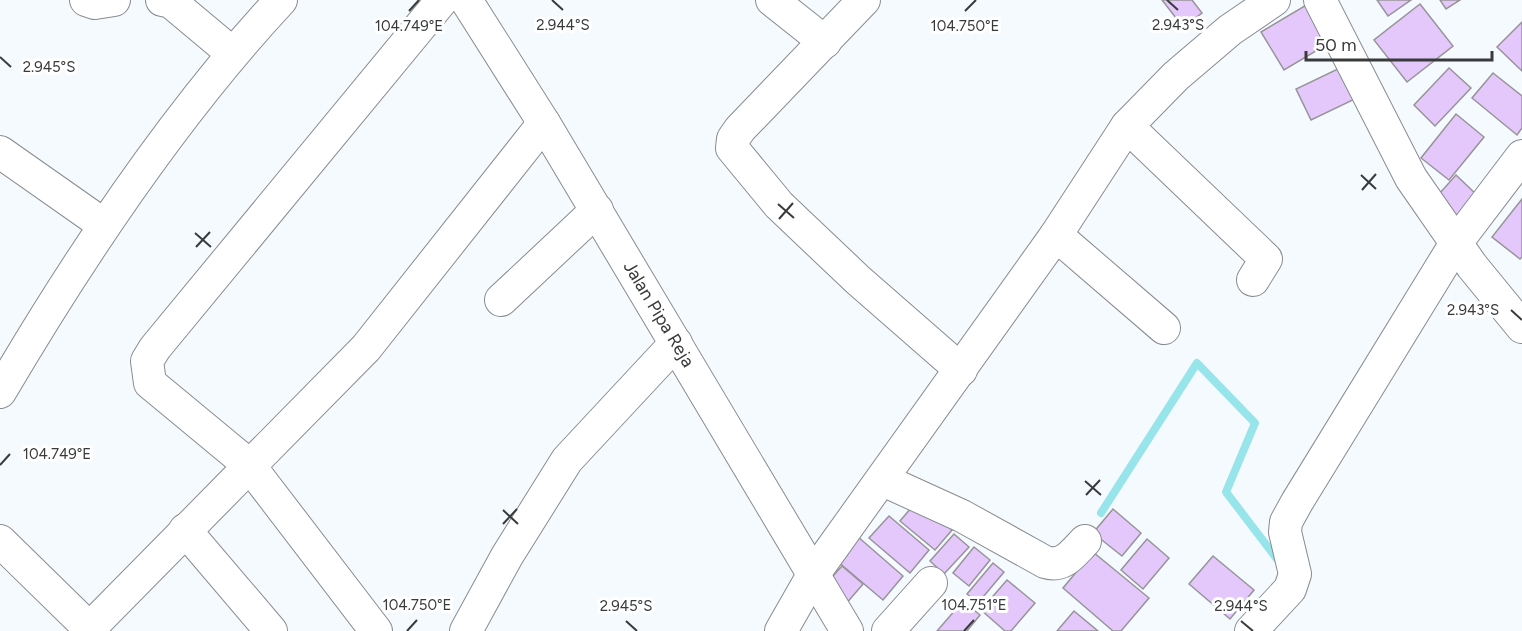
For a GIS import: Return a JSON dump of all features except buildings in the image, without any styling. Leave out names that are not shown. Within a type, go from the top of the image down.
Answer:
[{"type":"street","points":[[87,0],[95,3],[114,0]]},
{"type":"street","points":[[162,0],[171,2],[232,53]]},
{"type":"street","points":[[0,392],[11,348],[232,53],[281,0]]},
{"type":"street","points":[[376,631],[249,465],[161,395],[150,383],[147,361],[154,348],[442,0]]},
{"type":"street","name":"Jalan Pipa Reja","points":[[466,0],[597,210],[847,631]]},
{"type":"street","points":[[772,0],[825,42]]},
{"type":"street","points":[[864,0],[740,129],[733,139],[732,148],[779,205],[858,280],[961,370]]},
{"type":"street","points":[[781,631],[813,575],[1056,235],[1127,126],[1176,76],[1230,30],[1274,0]]},
{"type":"street","points":[[1320,0],[1411,178],[1456,243],[1522,327]]},
{"type":"street","points":[[0,541],[90,630],[185,530],[366,348],[544,123]]},
{"type":"street","points":[[1127,126],[1266,259],[1253,280]]},
{"type":"street","points":[[0,152],[105,225]]},
{"type":"street","points":[[1251,631],[1293,581],[1285,532],[1286,522],[1456,243],[1522,156]]},
{"type":"street","points":[[501,300],[597,210]]},
{"type":"street","points":[[1056,235],[1164,328]]},
{"type":"street","points":[[466,631],[507,556],[567,460],[676,343]]},
{"type":"street","points":[[883,480],[962,516],[1045,562],[1055,565],[1064,562],[1085,541]]},
{"type":"street","points":[[185,530],[271,631]]},
{"type":"street","points":[[888,631],[931,583]]},
{"type":"waterway","points":[[1101,513],[1197,363],[1255,423],[1226,492],[1277,559]]}]
